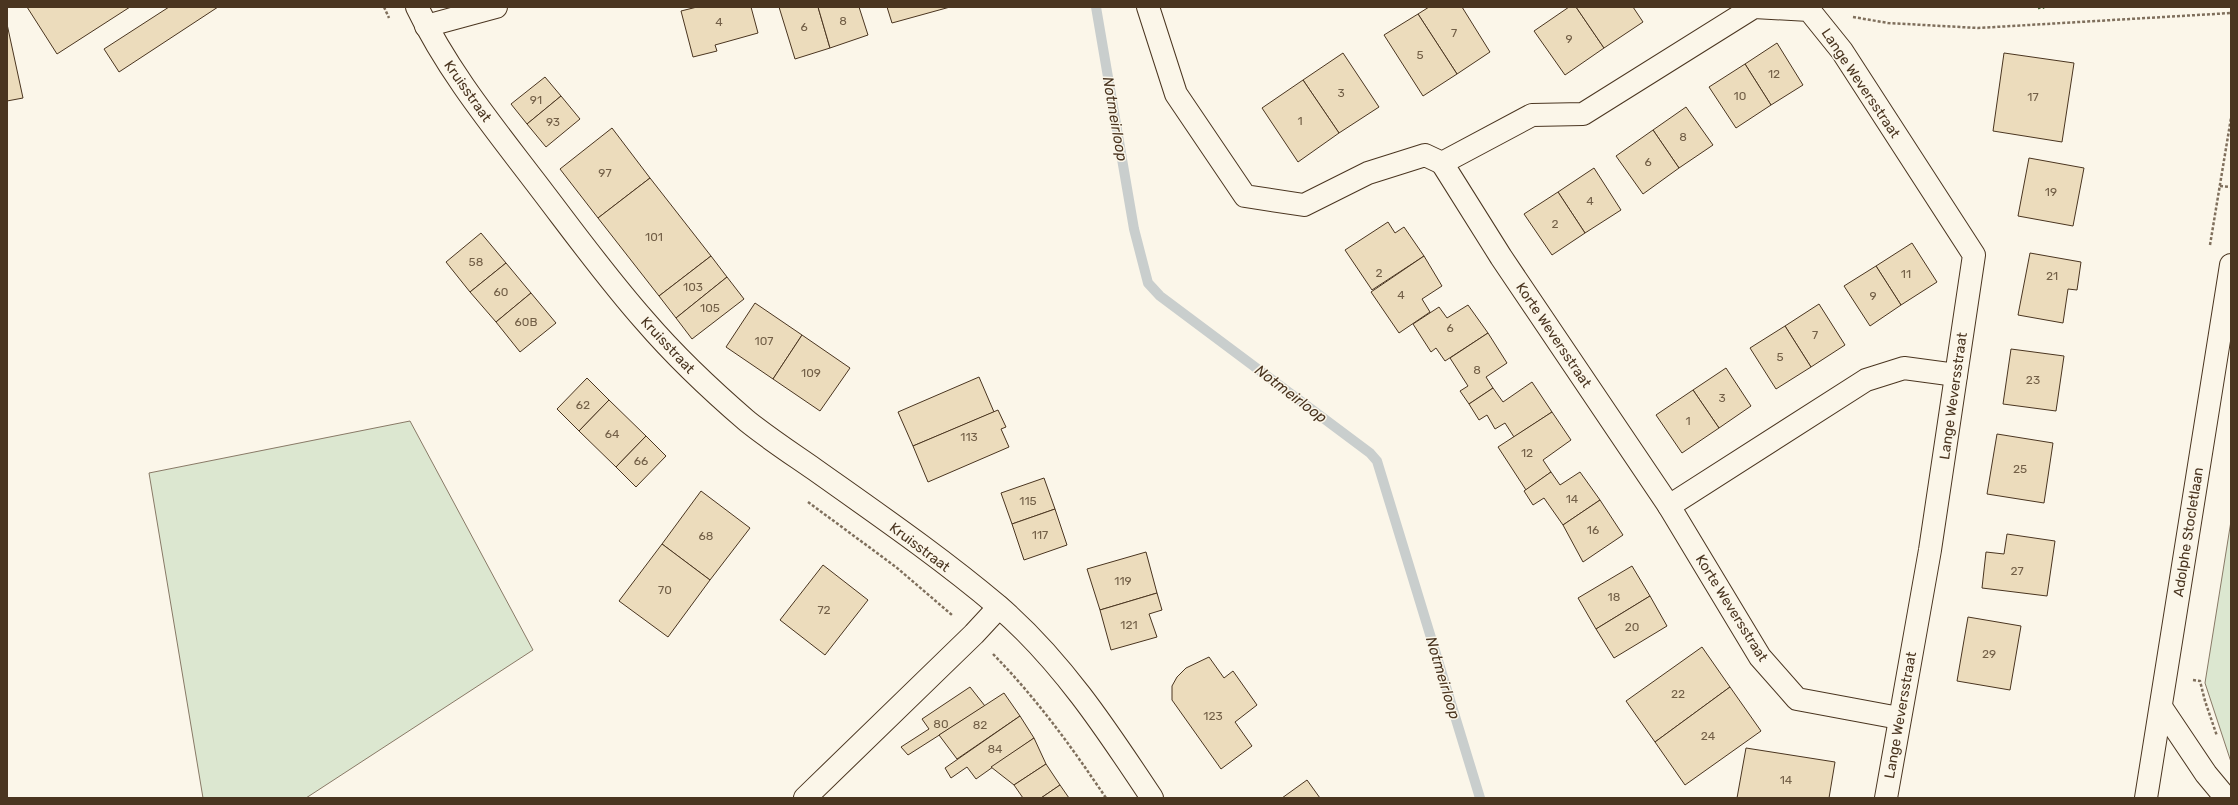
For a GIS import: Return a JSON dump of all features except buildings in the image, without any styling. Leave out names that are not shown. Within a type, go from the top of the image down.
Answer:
[{"type":"street","name":"Kruisstraat","points":[[417,7],[426,26],[469,94],[592,256],[645,322],[698,377],[749,423],[900,531],[999,607],[1037,644],[1066,678],[1105,727],[1152,798]]},
{"type":"street","points":[[426,26],[496,7]]},
{"type":"street","points":[[1148,7],[1176,94],[1245,196],[1304,205],[1368,173],[1425,155],[1442,163],[1532,115],[1583,114],[1754,8],[1809,10]]},
{"type":"street","name":"Lange Weversstraat","points":[[1809,10],[1842,51],[1974,255],[1930,550],[1886,798]]},
{"type":"street","name":"Korte Weversstraat","points":[[1442,163],[1501,257],[1669,506],[1760,657],[1797,699],[1899,718]]},
{"type":"street","name":"Adolphe Stocletlaan","points":[[2146,798],[2231,265]]},
{"type":"street","points":[[1669,506],[1866,380],[1904,368],[1956,375]]},
{"type":"street","points":[[804,798],[974,634],[999,607]]},
{"type":"street","points":[[2160,707],[2206,774],[2226,798]]},
{"type":"path","points":[[1809,10],[1888,23],[1978,28],[2231,13]]},
{"type":"path","points":[[2220,186],[2231,187]]},
{"type":"path","points":[[974,634],[1018,680],[1058,728],[1106,798]]},
{"type":"path","points":[[2166,676],[2200,681],[2204,702],[2219,740]]},
{"type":"green space","points":[[410,421],[533,650],[306,798],[203,798],[149,473]]},
{"type":"green space","points":[[2231,521],[2231,762],[2205,683]]},
{"type":"waterway","name":"Notmeirloop","points":[[1096,7],[1134,229],[1148,283],[1160,296],[1370,453],[1377,461],[1480,798]]},
{"type":"hedge","points":[[2039,7],[2040,9],[2044,7]]}]
